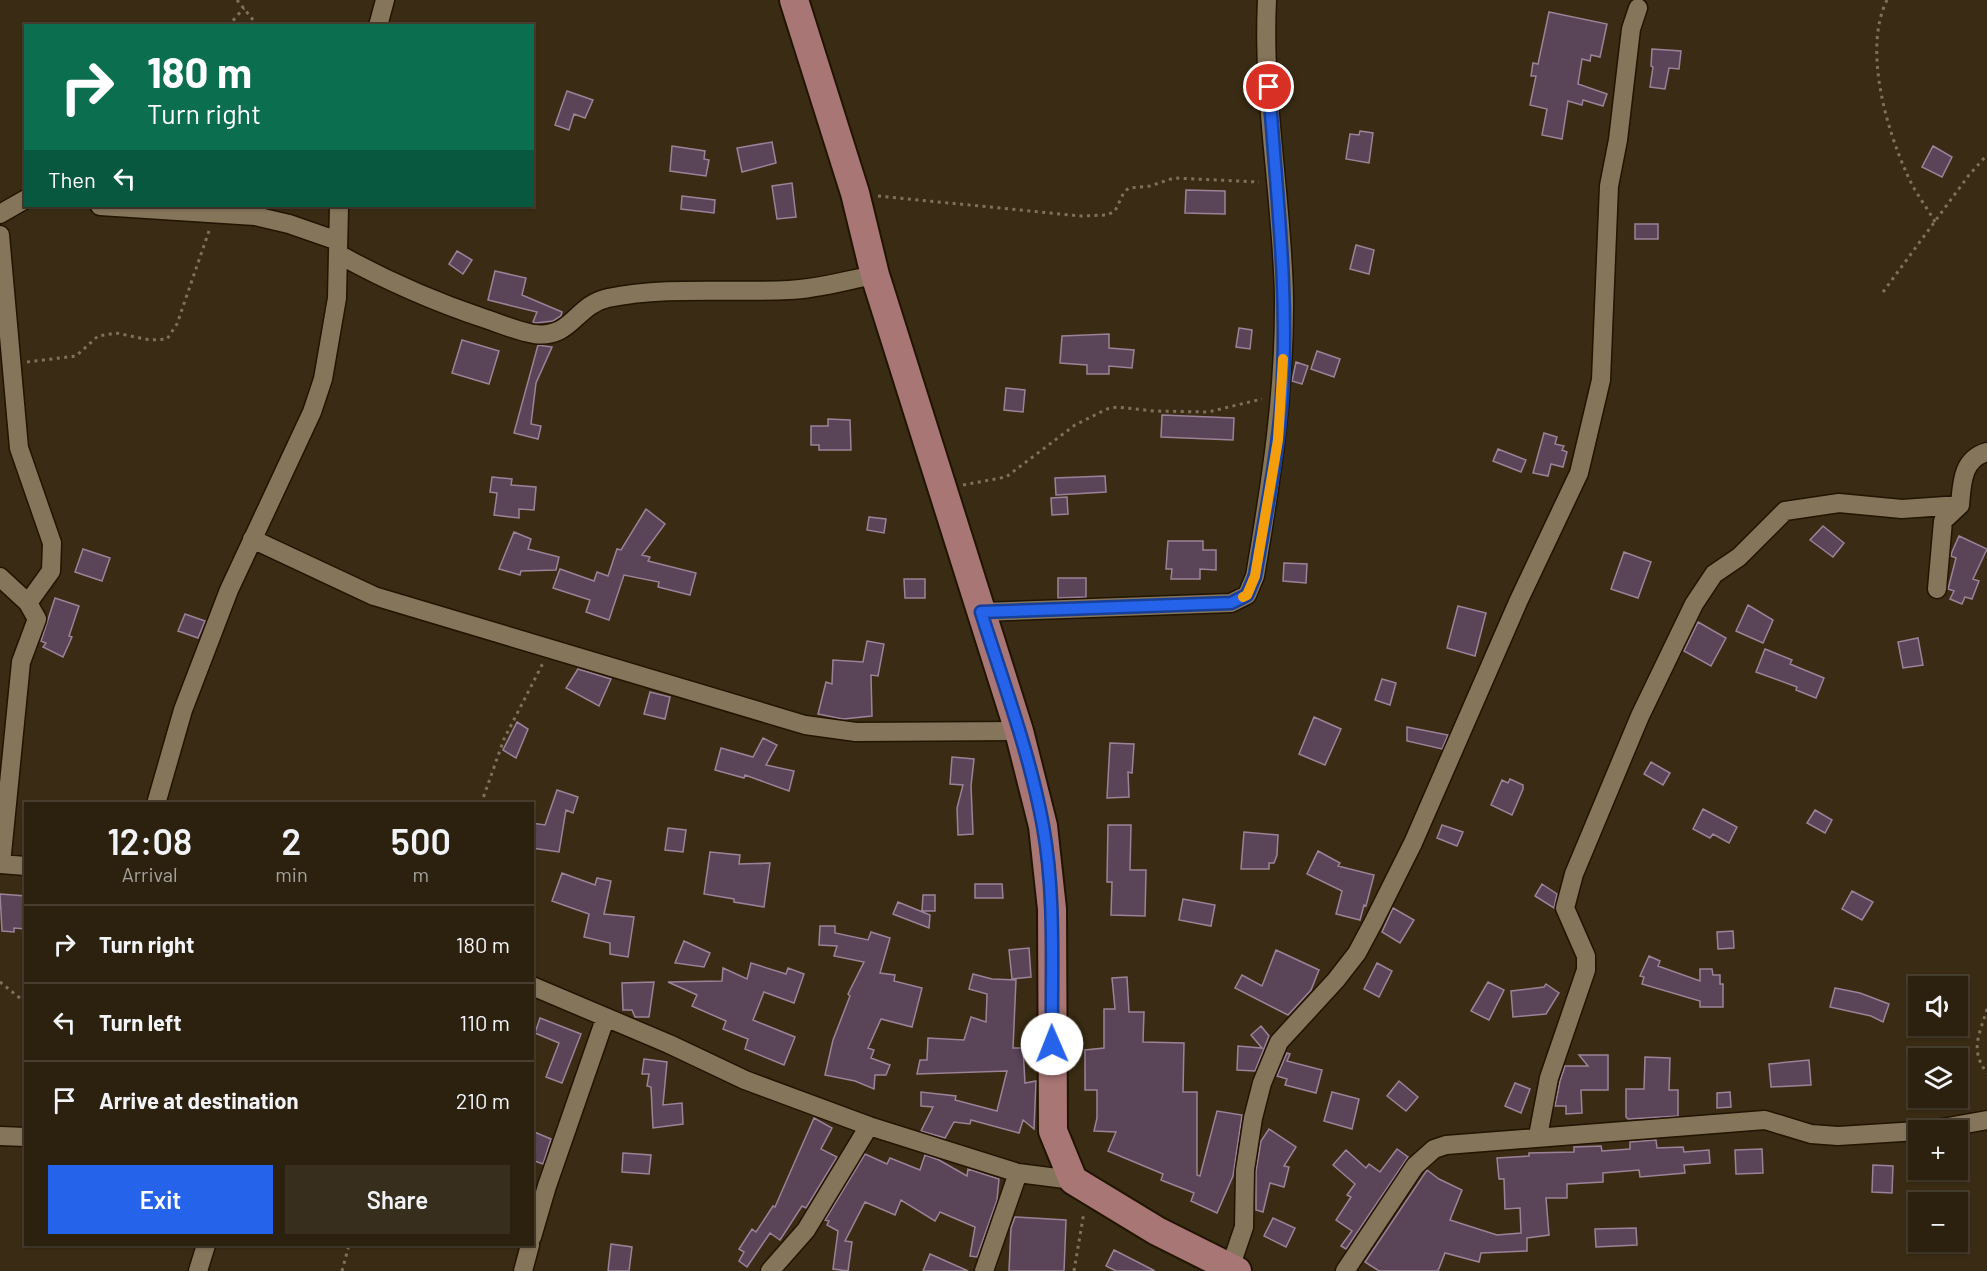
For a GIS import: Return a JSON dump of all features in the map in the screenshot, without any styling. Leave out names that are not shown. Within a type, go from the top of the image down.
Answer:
[{"type":"main road","points":[[794,0],[855,193],[875,275],[1019,731],[1043,826],[1052,909],[1053,1131],[1080,1184],[1157,1232],[1224,1268]]},
{"type":"street","points":[[379,24],[385,0]]},
{"type":"street","points":[[981,612],[1231,603],[1247,595],[1255,576],[1278,440],[1282,394],[1284,295],[1265,22],[1267,0]]},
{"type":"street","points":[[1224,1268],[1244,1227],[1245,1170],[1253,1118],[1262,1083],[1279,1042],[1336,980],[1357,953],[1373,923],[1413,843],[1518,602],[1579,473],[1601,380],[1609,186],[1618,140],[1631,29],[1638,8]]},
{"type":"street","points":[[0,214],[24,200]]},
{"type":"street","points":[[117,207],[255,216],[289,224],[339,248],[392,284],[532,334],[551,335],[567,328],[590,305],[605,298],[651,292],[792,290],[875,275]]},
{"type":"street","points":[[157,802],[183,711],[229,590],[312,412],[323,379],[337,298],[339,207]]},
{"type":"street","points":[[0,235],[19,448],[52,543],[51,571],[28,603]]},
{"type":"street","points":[[1937,589],[1943,521],[1960,505],[1963,472],[1979,454],[1987,452]]},
{"type":"street","points":[[1538,1136],[1549,1078],[1586,970],[1586,956],[1565,908],[1574,874],[1640,716],[1694,604],[1714,573],[1739,557],[1785,511],[1839,502],[1902,508],[1960,505]]},
{"type":"street","points":[[252,539],[374,596],[806,725],[856,732],[1019,731]]},
{"type":"street","points":[[0,577],[28,603],[37,619],[21,662],[0,864],[24,866]]},
{"type":"street","points":[[534,987],[669,1044],[745,1080],[869,1126],[1018,1173],[1080,1184]]},
{"type":"street","points":[[534,1223],[540,1182],[606,1018]]},
{"type":"street","points":[[1345,1271],[1415,1166],[1434,1149],[1473,1141],[1765,1120],[1811,1134],[1838,1136],[1908,1132]]},
{"type":"street","points":[[1968,1123],[1987,1120]]},
{"type":"street","points":[[770,1271],[806,1230],[869,1126]]},
{"type":"street","points":[[0,1137],[24,1137]]},
{"type":"street","points":[[984,1271],[1018,1173]]},
{"type":"street","points":[[198,1271],[206,1246]]},
{"type":"street","points":[[523,1271],[530,1246]]},
{"type":"path","points":[[237,0],[256,24]]},
{"type":"path","points":[[1887,0],[1882,9],[1878,46],[1880,87],[1887,122],[1906,174],[1935,222]]},
{"type":"path","points":[[230,24],[244,8]]},
{"type":"path","points":[[1882,292],[1969,175],[1987,155]]},
{"type":"path","points":[[855,193],[1081,216],[1107,215],[1115,211],[1124,192],[1129,188],[1150,186],[1174,178],[1276,183]]},
{"type":"path","points":[[13,364],[76,356],[98,336],[116,333],[150,340],[167,339],[177,324],[216,213]]},
{"type":"path","points":[[941,489],[1006,477],[1075,425],[1107,409],[1118,407],[1154,411],[1208,412],[1282,394]]},
{"type":"path","points":[[482,802],[504,740],[549,649]]},
{"type":"path","points":[[0,982],[24,1001]]},
{"type":"path","points":[[1987,1009],[1978,1032],[1978,1062],[1987,1073]]},
{"type":"path","points":[[1074,1271],[1080,1184]]},
{"type":"path","points":[[342,1271],[349,1246]]},
{"type":"building","points":[[1549,12],[1607,24],[1600,57],[1591,55],[1590,61],[1582,59],[1578,84],[1607,94],[1603,106],[1583,100],[1582,105],[1568,101],[1562,139],[1542,135],[1547,109],[1530,105],[1536,76],[1531,76],[1533,63],[1538,64]]},
{"type":"building","points":[[1652,49],[1681,51],[1679,69],[1669,68],[1665,89],[1650,87],[1653,67],[1651,66]]},
{"type":"building","points":[[567,91],[593,100],[585,118],[574,114],[569,130],[555,125]]},
{"type":"building","points":[[1360,131],[1373,133],[1369,163],[1346,159],[1350,134],[1359,135]]},
{"type":"building","points":[[772,142],[776,163],[742,172],[737,148]]},
{"type":"building","points":[[672,146],[705,151],[704,159],[709,160],[706,176],[670,171]]},
{"type":"building","points":[[1933,146],[1952,157],[1942,177],[1922,167]]},
{"type":"building","points":[[792,183],[796,217],[777,219],[772,186]]},
{"type":"building","points":[[1186,190],[1225,191],[1225,214],[1185,213]]},
{"type":"building","points":[[682,196],[715,200],[714,213],[681,209]]},
{"type":"building","points":[[1635,224],[1658,224],[1658,239],[1635,239]]},
{"type":"building","points":[[1356,245],[1374,250],[1369,274],[1350,269]]},
{"type":"building","points":[[457,251],[472,260],[463,274],[449,264]]},
{"type":"building","points":[[495,271],[526,278],[522,295],[562,312],[561,316],[553,321],[535,323],[533,322],[537,312],[488,300]]},
{"type":"building","points":[[1239,328],[1252,330],[1250,349],[1236,347]]},
{"type":"building","points":[[1109,334],[1109,348],[1134,350],[1132,368],[1109,366],[1109,374],[1087,374],[1087,365],[1060,363],[1062,336]]},
{"type":"building","points":[[462,340],[499,351],[489,384],[452,373]]},
{"type":"building","points":[[538,345],[552,347],[536,383],[531,424],[541,426],[538,439],[514,433]]},
{"type":"building","points":[[1317,351],[1340,359],[1334,377],[1311,369]]},
{"type":"building","points":[[1296,362],[1308,366],[1302,384],[1292,381]]},
{"type":"building","points":[[1006,388],[1025,390],[1023,412],[1004,410]]},
{"type":"building","points":[[1162,415],[1234,418],[1233,440],[1161,437]]},
{"type":"building","points":[[828,419],[850,420],[851,450],[819,450],[819,445],[811,445],[811,426],[828,426]]},
{"type":"building","points":[[1544,433],[1557,437],[1555,444],[1564,446],[1562,450],[1567,452],[1563,467],[1551,464],[1548,476],[1533,473]]},
{"type":"building","points":[[1498,449],[1526,460],[1521,472],[1493,461]]},
{"type":"building","points":[[1105,476],[1106,492],[1056,495],[1055,478]]},
{"type":"building","points":[[492,477],[512,479],[511,485],[536,487],[534,510],[519,509],[519,518],[494,515],[497,493],[490,492]]},
{"type":"building","points":[[1067,497],[1068,514],[1052,515],[1051,498]]},
{"type":"building","points":[[646,509],[665,524],[642,555],[650,557],[648,561],[696,573],[690,595],[658,587],[659,582],[624,575],[609,620],[586,612],[590,600],[553,588],[560,569],[594,581],[597,572],[608,576],[617,549],[621,550]]},
{"type":"building","points":[[869,517],[886,519],[884,533],[867,530]]},
{"type":"building","points":[[1823,526],[1844,543],[1833,557],[1810,540]]},
{"type":"building","points":[[514,532],[531,539],[528,549],[559,557],[556,570],[521,571],[520,575],[499,569]]},
{"type":"building","points":[[1959,536],[1987,549],[1973,579],[1979,581],[1972,599],[1965,597],[1962,604],[1950,599],[1954,591],[1948,589],[1956,558],[1951,556]]},
{"type":"building","points":[[1168,541],[1203,541],[1203,550],[1216,550],[1216,570],[1200,569],[1200,579],[1171,579],[1172,569],[1166,569]]},
{"type":"building","points":[[83,549],[110,558],[102,581],[75,572]]},
{"type":"building","points":[[1624,552],[1651,562],[1638,598],[1611,589]]},
{"type":"building","points":[[1284,563],[1307,564],[1306,583],[1283,581]]},
{"type":"building","points":[[1058,578],[1086,578],[1086,597],[1058,598]]},
{"type":"building","points":[[904,579],[925,579],[925,598],[905,598]]},
{"type":"building","points":[[55,598],[79,606],[69,636],[72,637],[63,657],[43,647],[46,643],[41,641]]},
{"type":"building","points":[[1748,605],[1773,620],[1763,643],[1736,631]]},
{"type":"building","points":[[1458,606],[1486,613],[1475,656],[1447,648]]},
{"type":"building","points":[[185,614],[205,621],[198,638],[178,631]]},
{"type":"building","points":[[1698,622],[1726,638],[1711,666],[1684,651]]},
{"type":"building","points":[[1918,638],[1923,665],[1903,668],[1898,642]]},
{"type":"building","points":[[867,641],[884,644],[878,676],[871,675],[872,716],[843,719],[818,714],[826,682],[832,684],[833,660],[863,662]]},
{"type":"building","points":[[1765,649],[1792,660],[1790,664],[1824,678],[1816,698],[1796,690],[1797,687],[1756,672]]},
{"type":"building","points":[[578,669],[611,679],[599,706],[566,688]]},
{"type":"building","points":[[1382,679],[1396,683],[1390,705],[1375,700]]},
{"type":"building","points":[[650,692],[670,697],[665,719],[644,714]]},
{"type":"building","points":[[1314,717],[1341,729],[1325,765],[1299,754]]},
{"type":"building","points":[[517,722],[528,729],[516,758],[503,750]]},
{"type":"building","points":[[1407,727],[1448,735],[1442,749],[1407,741]]},
{"type":"building","points":[[763,738],[777,745],[766,765],[794,771],[789,791],[745,775],[744,778],[715,770],[721,748],[753,757]]},
{"type":"building","points":[[1110,743],[1134,744],[1132,773],[1128,772],[1129,797],[1107,798]]},
{"type":"building","points":[[952,757],[974,759],[971,786],[973,834],[958,835],[957,808],[963,785],[950,784]]},
{"type":"building","points":[[1651,762],[1670,773],[1663,785],[1644,774]]},
{"type":"building","points":[[1510,779],[1523,785],[1512,815],[1491,805],[1502,780],[1508,783]]},
{"type":"building","points":[[557,790],[578,797],[573,813],[566,810],[559,852],[534,848],[534,823],[545,825]]},
{"type":"building","points":[[1703,809],[1737,827],[1729,843],[1713,834],[1710,838],[1693,829]]},
{"type":"building","points":[[1815,810],[1832,820],[1825,833],[1807,823]]},
{"type":"building","points":[[1108,825],[1131,825],[1130,870],[1146,870],[1145,916],[1111,915],[1112,882],[1107,882]]},
{"type":"building","points":[[1442,825],[1463,832],[1457,846],[1437,838]]},
{"type":"building","points":[[668,828],[686,830],[683,852],[665,850]]},
{"type":"building","points":[[1244,832],[1278,835],[1277,855],[1274,863],[1269,863],[1269,869],[1241,869]]},
{"type":"building","points":[[1318,851],[1340,863],[1338,866],[1374,875],[1360,920],[1336,914],[1342,891],[1307,874]]},
{"type":"building","points":[[710,852],[740,855],[739,864],[770,863],[764,907],[704,894]]},
{"type":"building","points":[[562,873],[595,885],[597,878],[611,881],[604,914],[634,917],[628,957],[610,954],[610,943],[584,937],[589,914],[552,901]]},
{"type":"building","points":[[975,884],[1002,884],[1003,898],[975,898]]},
{"type":"building","points":[[1542,884],[1557,894],[1554,908],[1535,896]]},
{"type":"building","points":[[1852,891],[1873,902],[1862,920],[1842,909]]},
{"type":"building","points":[[0,894],[24,896],[24,929],[14,928],[14,932],[2,931]]},
{"type":"building","points":[[923,895],[935,895],[935,911],[922,911]]},
{"type":"building","points":[[1183,899],[1215,905],[1211,926],[1179,920]]},
{"type":"building","points":[[898,902],[930,915],[929,928],[893,914]]},
{"type":"building","points":[[1393,908],[1414,920],[1400,943],[1382,932]]},
{"type":"building","points":[[820,926],[835,926],[835,933],[868,940],[871,932],[890,938],[880,973],[895,975],[894,981],[922,988],[912,1027],[881,1019],[868,1048],[874,1050],[871,1058],[890,1065],[886,1075],[875,1075],[874,1089],[855,1081],[825,1075],[833,1040],[850,996],[848,994],[864,962],[834,956],[837,946],[819,945]]},
{"type":"building","points":[[1733,931],[1734,948],[1718,949],[1717,932]]},
{"type":"building","points":[[684,941],[710,953],[704,967],[675,963]]},
{"type":"building","points":[[1029,948],[1031,977],[1012,979],[1009,950]]},
{"type":"building","points":[[1276,950],[1319,970],[1311,990],[1288,1015],[1235,988],[1242,975],[1262,986]]},
{"type":"building","points":[[1649,956],[1660,961],[1658,966],[1700,981],[1700,969],[1712,969],[1713,975],[1720,975],[1720,984],[1723,984],[1723,1007],[1700,1007],[1700,1001],[1642,984],[1644,977],[1640,976]]},
{"type":"building","points":[[751,963],[786,974],[788,968],[804,974],[794,1003],[764,992],[753,1020],[795,1037],[784,1065],[745,1049],[748,1039],[723,1029],[726,1021],[692,1006],[697,995],[668,982],[722,981],[723,968],[747,979]]},
{"type":"building","points":[[1377,963],[1392,971],[1379,997],[1364,989]]},
{"type":"building","points":[[973,974],[992,979],[1016,980],[1013,1048],[1023,1048],[1025,1083],[1036,1081],[1034,1129],[1023,1120],[1019,1133],[971,1120],[970,1124],[954,1122],[945,1138],[921,1131],[933,1107],[921,1106],[921,1092],[956,1096],[955,1100],[997,1111],[1007,1071],[917,1074],[920,1060],[927,1060],[928,1038],[964,1040],[971,1017],[986,1022],[987,994],[969,989]]},
{"type":"building","points":[[1127,977],[1129,1012],[1144,1012],[1143,1042],[1184,1043],[1183,1092],[1197,1092],[1197,1175],[1200,1176],[1217,1111],[1242,1115],[1233,1176],[1217,1213],[1191,1201],[1194,1193],[1161,1180],[1163,1174],[1108,1151],[1116,1132],[1094,1131],[1097,1118],[1097,1090],[1085,1090],[1085,1050],[1104,1048],[1104,1009],[1115,1009],[1112,978]]},
{"type":"building","points":[[654,982],[649,1017],[635,1017],[632,1010],[623,1010],[622,983]]},
{"type":"building","points":[[1488,982],[1504,990],[1489,1020],[1471,1011]]},
{"type":"building","points":[[1546,984],[1559,993],[1546,1014],[1513,1017],[1511,991],[1544,987]]},
{"type":"building","points":[[1835,988],[1860,993],[1889,1004],[1883,1022],[1871,1016],[1830,1007]]},
{"type":"building","points":[[540,1018],[581,1034],[562,1083],[546,1077],[559,1043],[535,1033]]},
{"type":"building","points":[[1261,1026],[1269,1036],[1255,1071],[1237,1070],[1238,1046],[1262,1048],[1251,1035]]},
{"type":"building","points":[[1287,1053],[1290,1054],[1287,1061],[1322,1070],[1316,1093],[1285,1085],[1287,1079],[1277,1076]]},
{"type":"building","points":[[1579,1055],[1608,1055],[1608,1090],[1581,1090],[1582,1113],[1566,1114],[1566,1106],[1555,1106],[1560,1081],[1565,1066],[1588,1066]]},
{"type":"building","points":[[1645,1057],[1670,1058],[1669,1090],[1678,1090],[1678,1116],[1628,1119],[1626,1117],[1626,1089],[1644,1089]]},
{"type":"building","points":[[644,1059],[667,1062],[663,1105],[682,1103],[683,1124],[653,1128],[651,1087],[647,1086],[649,1074],[642,1074]]},
{"type":"building","points":[[1809,1060],[1811,1085],[1771,1087],[1769,1064]]},
{"type":"building","points":[[1399,1081],[1418,1097],[1406,1111],[1387,1096]]},
{"type":"building","points":[[1515,1083],[1530,1089],[1521,1113],[1505,1106]]},
{"type":"building","points":[[1332,1092],[1359,1099],[1352,1129],[1324,1121]]},
{"type":"building","points":[[1730,1092],[1731,1107],[1717,1108],[1717,1093]]},
{"type":"building","points":[[814,1118],[832,1128],[821,1149],[837,1157],[806,1208],[802,1206],[780,1240],[770,1233],[747,1267],[739,1261],[744,1252],[739,1249],[752,1229],[756,1232],[773,1206],[775,1207]]},
{"type":"building","points":[[1269,1129],[1296,1147],[1284,1166],[1289,1167],[1284,1187],[1270,1183],[1263,1212],[1256,1210],[1256,1171],[1261,1141]]},
{"type":"building","points":[[534,1132],[551,1139],[543,1164],[534,1161]]},
{"type":"building","points":[[1656,1140],[1657,1148],[1683,1147],[1684,1152],[1709,1150],[1710,1163],[1684,1165],[1685,1173],[1640,1177],[1639,1170],[1603,1173],[1603,1182],[1567,1184],[1567,1198],[1546,1198],[1549,1235],[1527,1238],[1527,1251],[1481,1253],[1479,1262],[1445,1253],[1438,1271],[1379,1271],[1365,1262],[1427,1170],[1439,1179],[1462,1190],[1450,1220],[1497,1235],[1521,1233],[1520,1208],[1505,1209],[1504,1179],[1499,1179],[1497,1158],[1529,1156],[1529,1153],[1574,1152],[1574,1147],[1601,1146],[1602,1151],[1630,1149],[1630,1142]]},
{"type":"building","points":[[1397,1149],[1408,1157],[1346,1249],[1341,1246],[1352,1231],[1336,1220],[1351,1197],[1347,1195],[1355,1184],[1333,1165],[1346,1150],[1366,1168],[1369,1164],[1380,1172]]},
{"type":"building","points":[[1762,1149],[1763,1173],[1736,1174],[1735,1150]]},
{"type":"building","points":[[623,1153],[651,1155],[649,1174],[622,1172]]},
{"type":"building","points":[[865,1154],[887,1164],[890,1158],[920,1170],[925,1155],[967,1176],[968,1169],[999,1179],[997,1200],[977,1257],[970,1256],[975,1227],[940,1212],[935,1221],[901,1200],[895,1215],[865,1202],[845,1241],[852,1242],[848,1271],[833,1269],[838,1231],[827,1225],[829,1221],[825,1220]]},
{"type":"building","points":[[1873,1165],[1893,1166],[1892,1193],[1872,1192]]},
{"type":"building","points":[[1015,1217],[1066,1220],[1064,1271],[1009,1271],[1011,1228]]},
{"type":"building","points":[[1273,1218],[1295,1228],[1286,1247],[1264,1236]]},
{"type":"building","points":[[1636,1228],[1637,1245],[1596,1247],[1595,1229]]},
{"type":"building","points":[[611,1244],[632,1247],[629,1271],[608,1271]]},
{"type":"building","points":[[1114,1250],[1155,1271],[1116,1271],[1106,1266]]},
{"type":"building","points":[[930,1254],[968,1271],[923,1271]]},
{"type":"slow traffic","points":[[1243,597],[1247,595],[1255,576],[1278,440],[1283,359]]},
{"type":"route","points":[[1052,1044],[1052,909],[1043,826],[1019,731],[981,612],[1231,603],[1247,595],[1255,576],[1278,440],[1282,394],[1284,295],[1269,87]]}]
